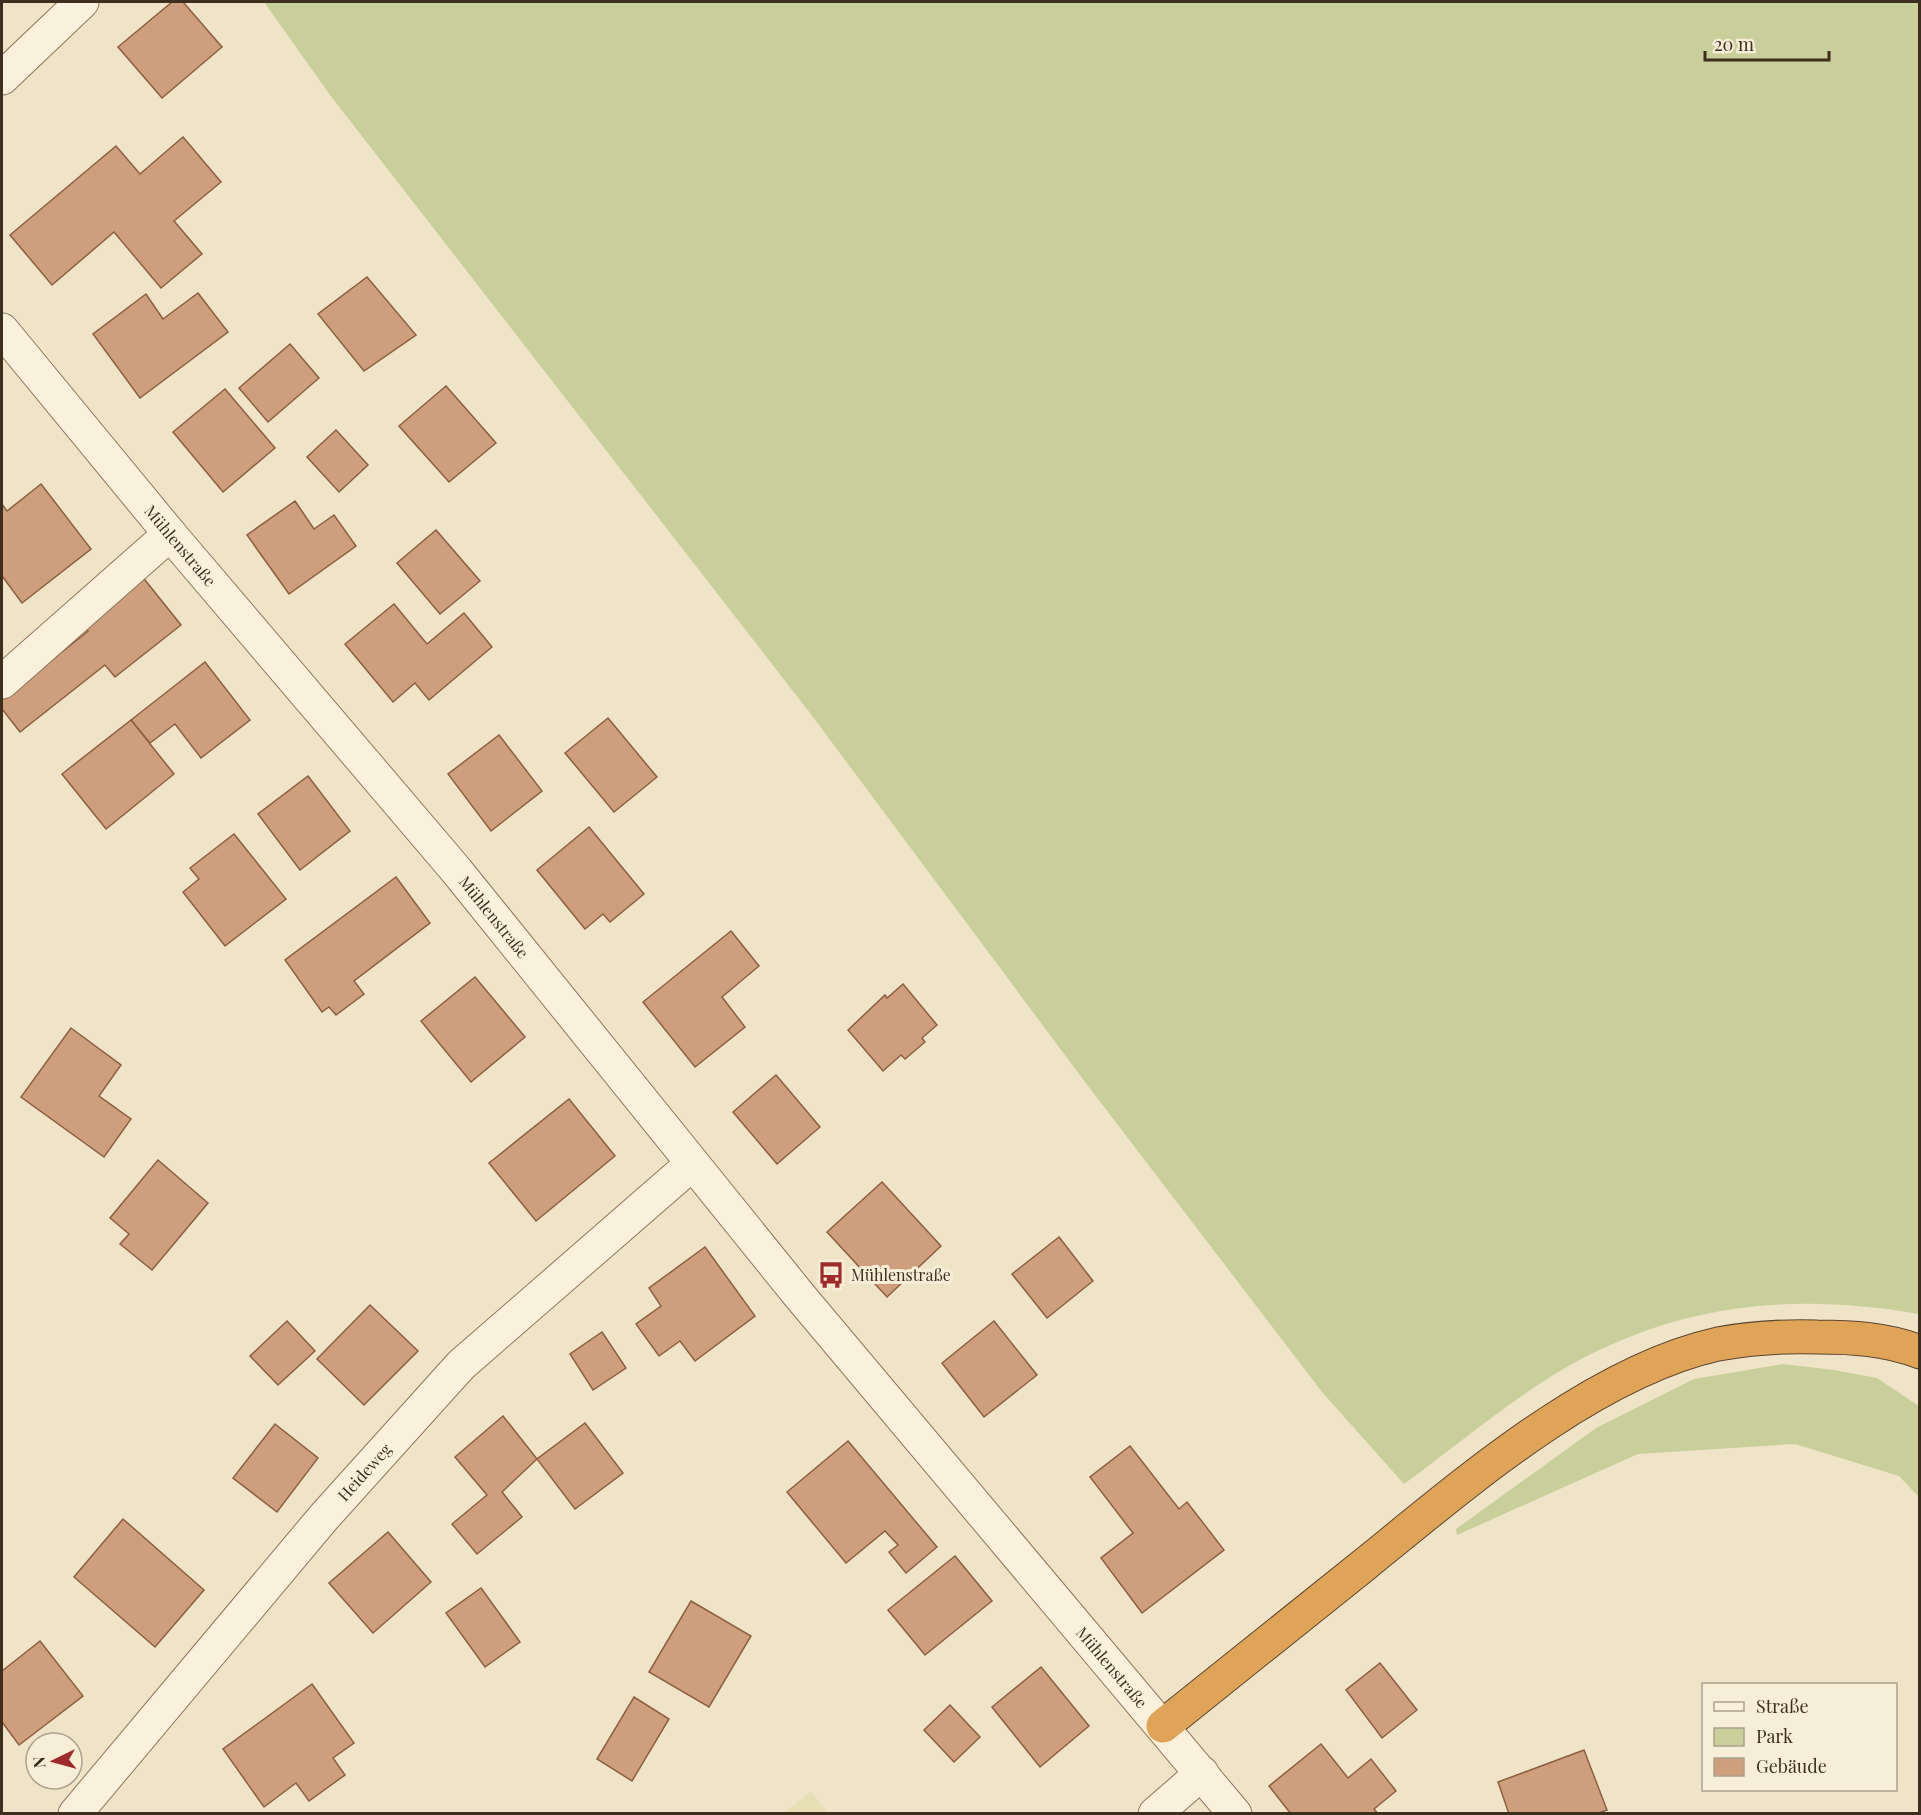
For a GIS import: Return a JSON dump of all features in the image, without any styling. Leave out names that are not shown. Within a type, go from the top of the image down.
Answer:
[{"type":"highway","points":[[1162,1726],[1459,1489],[1543,1428],[1602,1391],[1659,1364],[1718,1344],[1791,1336],[1860,1338],[1920,1352]]},
{"type":"street","points":[[2,78],[82,2]]},
{"type":"street","name":"Mühlenstraße","points":[[2,330],[170,534],[456,870],[799,1295],[1235,1814]]},
{"type":"street","points":[[2,682],[170,534]]},
{"type":"street","name":"Heideweg","points":[[75,1814],[317,1526],[461,1365],[692,1164]]},
{"type":"street","points":[[1155,1814],[1202,1773]]},
{"type":"shaded area","points":[[811,1792],[828,1813],[783,1813]]},
{"type":"green space","points":[[264,2],[1919,2],[1919,1314],[1833,1304],[1791,1304],[1709,1313],[1668,1323],[1628,1338],[1563,1369],[1517,1399],[1404,1484],[1322,1392],[1085,1082],[810,713],[330,95]]},
{"type":"green space","points":[[1783,1364],[1877,1378],[1919,1406],[1919,1497],[1899,1476],[1795,1444],[1638,1454],[1457,1535],[1456,1529],[1596,1428],[1694,1379]]},
{"type":"building","points":[[172,2],[183,2],[222,47],[162,98],[118,47]]},
{"type":"building","points":[[183,137],[221,182],[174,221],[202,254],[161,288],[114,232],[52,285],[10,235],[116,146],[140,174]]},
{"type":"building","points":[[367,277],[416,335],[364,371],[318,314]]},
{"type":"building","points":[[198,293],[228,332],[140,398],[93,334],[146,294],[163,319]]},
{"type":"building","points":[[290,344],[319,378],[268,422],[239,388]]},
{"type":"building","points":[[446,386],[496,443],[449,482],[399,426]]},
{"type":"building","points":[[225,389],[275,448],[223,492],[173,432]]},
{"type":"building","points":[[336,430],[368,465],[339,492],[307,457]]},
{"type":"building","points":[[41,484],[91,549],[22,603],[2,576],[2,504],[7,511]]},
{"type":"building","points":[[295,501],[314,529],[334,515],[356,546],[289,594],[247,535]]},
{"type":"building","points":[[436,530],[480,581],[440,614],[397,563]]},
{"type":"building","points":[[141,575],[181,625],[115,677],[105,665],[20,732],[2,709],[2,700],[88,631],[82,622]]},
{"type":"building","points":[[394,604],[427,644],[464,613],[492,647],[429,700],[415,683],[393,702],[345,644]]},
{"type":"building","points":[[205,662],[250,720],[201,758],[175,724],[150,743],[131,720]]},
{"type":"building","points":[[608,718],[657,777],[614,812],[565,753]]},
{"type":"building","points":[[131,720],[174,774],[106,829],[62,774]]},
{"type":"building","points":[[499,735],[542,791],[491,831],[448,774]]},
{"type":"building","points":[[308,776],[350,831],[300,870],[258,814]]},
{"type":"building","points":[[589,827],[644,894],[610,922],[603,914],[585,929],[537,870]]},
{"type":"building","points":[[234,834],[286,899],[225,946],[183,892],[199,879],[190,868]]},
{"type":"building","points":[[396,877],[430,923],[354,981],[364,994],[336,1015],[329,1007],[322,1012],[285,960]]},
{"type":"building","points":[[731,931],[759,966],[722,997],[745,1027],[695,1067],[643,1002]]},
{"type":"building","points":[[475,977],[525,1037],[471,1082],[421,1021]]},
{"type":"building","points":[[903,984],[937,1025],[922,1038],[925,1042],[905,1059],[901,1055],[883,1071],[848,1030],[885,995],[887,998]]},
{"type":"building","points":[[71,1028],[121,1065],[99,1096],[131,1119],[104,1157],[21,1097]]},
{"type":"building","points":[[776,1075],[820,1127],[777,1164],[733,1112]]},
{"type":"building","points":[[569,1099],[615,1156],[536,1221],[489,1163]]},
{"type":"building","points":[[158,1160],[208,1203],[152,1270],[120,1244],[129,1234],[110,1218]]},
{"type":"building","points":[[882,1182],[941,1246],[887,1297],[827,1232]]},
{"type":"building","points":[[1059,1237],[1093,1281],[1047,1318],[1012,1274]]},
{"type":"building","points":[[705,1247],[755,1316],[695,1361],[680,1341],[659,1356],[636,1324],[661,1306],[649,1288]]},
{"type":"building","points":[[370,1305],[418,1351],[364,1405],[317,1359]]},
{"type":"building","points":[[287,1321],[315,1351],[278,1385],[250,1356]]},
{"type":"building","points":[[994,1321],[1037,1375],[984,1417],[942,1363]]},
{"type":"building","points":[[602,1332],[626,1368],[593,1390],[570,1354]]},
{"type":"building","points":[[503,1416],[537,1459],[502,1492],[522,1517],[477,1554],[452,1524],[487,1495],[455,1457]]},
{"type":"building","points":[[585,1423],[623,1473],[575,1509],[537,1459]]},
{"type":"building","points":[[275,1424],[318,1458],[277,1512],[233,1478]]},
{"type":"building","points":[[848,1441],[937,1547],[906,1573],[889,1552],[898,1545],[885,1531],[846,1563],[787,1492]]},
{"type":"building","points":[[1130,1446],[1179,1509],[1187,1502],[1224,1550],[1142,1613],[1101,1558],[1133,1533],[1090,1477]]},
{"type":"building","points":[[123,1519],[204,1590],[155,1647],[74,1577]]},
{"type":"building","points":[[388,1532],[431,1582],[373,1633],[329,1583]]},
{"type":"building","points":[[955,1556],[992,1601],[925,1655],[888,1610]]},
{"type":"building","points":[[481,1588],[520,1642],[485,1667],[446,1613]]},
{"type":"building","points":[[691,1601],[751,1636],[709,1707],[649,1672]]},
{"type":"building","points":[[40,1641],[83,1696],[37,1731],[24,1731],[24,1741],[19,1745],[2,1722],[2,1671]]},
{"type":"building","points":[[1380,1663],[1417,1710],[1382,1738],[1346,1690]]},
{"type":"building","points":[[1041,1667],[1089,1726],[1040,1767],[992,1707]]},
{"type":"building","points":[[312,1684],[354,1743],[333,1758],[345,1775],[309,1801],[296,1783],[264,1807],[223,1749]]},
{"type":"building","points":[[634,1697],[669,1719],[632,1781],[597,1759]]},
{"type":"building","points":[[950,1705],[980,1737],[954,1762],[924,1730]]},
{"type":"building","points":[[1321,1744],[1348,1778],[1371,1759],[1396,1791],[1374,1809],[1378,1814],[1291,1814],[1269,1786]]},
{"type":"building","points":[[1584,1750],[1607,1810],[1596,1814],[1509,1814],[1498,1782]]},
{"type":"place","name":"Mühlenstraße","points":[[831,1275]]}]
